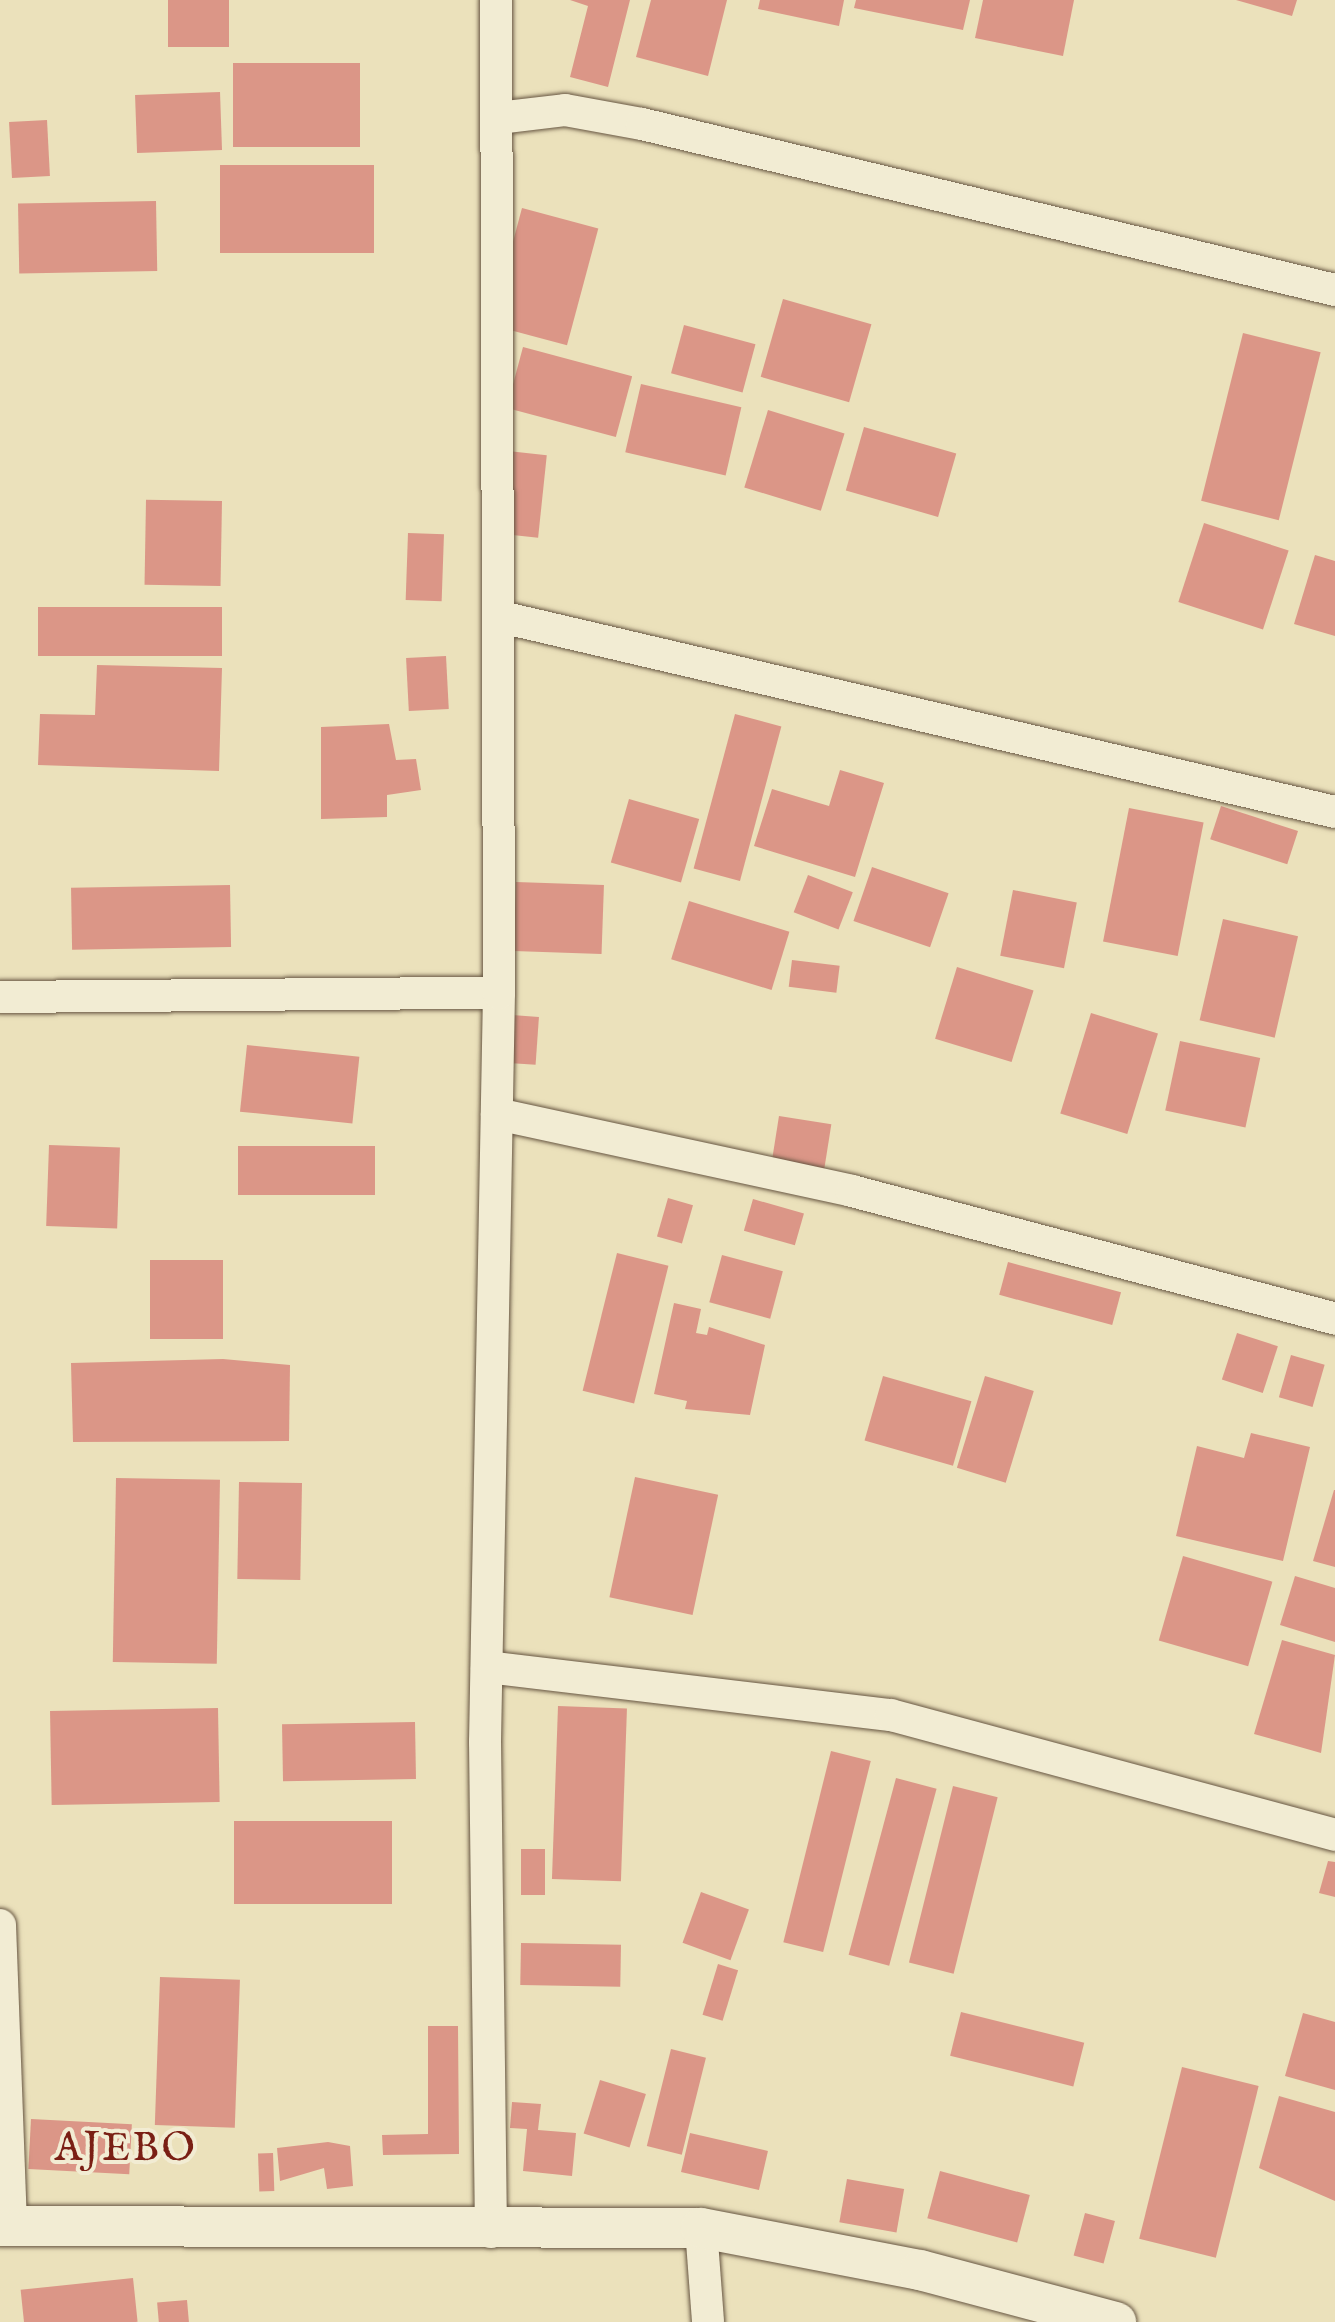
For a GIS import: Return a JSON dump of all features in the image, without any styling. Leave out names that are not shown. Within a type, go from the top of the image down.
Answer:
[{"type":"street","points":[[492,2232],[486,1667],[499,993],[501,617],[496,0]]},
{"type":"street","points":[[498,118],[565,110],[642,124],[1335,290]]},
{"type":"street","points":[[501,617],[1335,812]]},
{"type":"street","points":[[0,997],[499,993]]},
{"type":"street","points":[[497,1114],[852,1191],[1335,1319]]},
{"type":"street","points":[[486,1667],[892,1715],[1335,1835]]},
{"type":"street","points":[[0,1925],[6,2226],[492,2232],[701,2228],[920,2270],[1116,2322]]},
{"type":"street","points":[[701,2228],[708,2322]]},
{"type":"building","points":[[168,0],[229,0],[229,47],[168,47]]},
{"type":"building","points":[[570,0],[630,0],[608,87],[570,77],[588,6]]},
{"type":"building","points":[[651,0],[727,0],[708,76],[636,57]]},
{"type":"building","points":[[760,0],[844,0],[839,26],[758,9]]},
{"type":"building","points":[[856,0],[970,0],[963,30],[854,8]]},
{"type":"building","points":[[983,0],[1074,0],[1063,56],[975,38]]},
{"type":"building","points":[[1236,0],[1297,0],[1292,16]]},
{"type":"building","points":[[233,63],[360,63],[360,147],[233,147]]},
{"type":"building","points":[[220,92],[222,150],[137,153],[135,95]]},
{"type":"building","points":[[47,120],[50,176],[12,178],[9,122]]},
{"type":"building","points":[[220,165],[374,165],[374,253],[220,253]]},
{"type":"building","points":[[156,201],[157,271],[19,273],[18,203]]},
{"type":"building","points":[[522,208],[598,228],[567,345],[491,325]]},
{"type":"building","points":[[783,299],[871,324],[849,402],[761,377]]},
{"type":"building","points":[[684,325],[755,344],[743,392],[671,373]]},
{"type":"building","points":[[1243,333],[1321,352],[1279,520],[1201,501]]},
{"type":"building","points":[[523,347],[632,376],[616,437],[507,408]]},
{"type":"building","points":[[641,384],[741,407],[726,475],[625,452]]},
{"type":"building","points":[[768,410],[845,433],[821,511],[744,487]]},
{"type":"building","points":[[864,427],[956,453],[938,517],[846,490]]},
{"type":"building","points":[[507,451],[547,455],[538,538],[498,534]]},
{"type":"building","points":[[146,500],[222,501],[221,586],[145,585]]},
{"type":"building","points":[[1204,523],[1289,551],[1263,629],[1178,602]]},
{"type":"building","points":[[408,533],[444,534],[442,601],[406,600]]},
{"type":"building","points":[[1315,555],[1335,561],[1335,636],[1294,624]]},
{"type":"building","points":[[38,607],[222,607],[222,656],[38,656]]},
{"type":"building","points":[[446,656],[449,709],[409,711],[406,658]]},
{"type":"building","points":[[97,665],[222,668],[219,771],[38,765],[40,714],[95,715]]},
{"type":"building","points":[[735,714],[781,726],[740,881],[694,869]]},
{"type":"building","points":[[389,724],[396,760],[416,759],[421,790],[387,795],[387,817],[321,819],[321,727]]},
{"type":"building","points":[[840,770],[884,783],[855,877],[754,846],[772,789],[829,806]]},
{"type":"building","points":[[629,799],[699,819],[681,883],[611,862]]},
{"type":"building","points":[[1221,806],[1298,831],[1287,864],[1210,839]]},
{"type":"building","points":[[1129,808],[1204,823],[1178,956],[1103,942]]},
{"type":"building","points":[[872,867],[949,893],[930,947],[853,921]]},
{"type":"building","points":[[808,875],[853,892],[838,930],[794,912]]},
{"type":"building","points":[[516,882],[604,885],[602,954],[514,951]]},
{"type":"building","points":[[230,885],[231,947],[72,950],[71,888]]},
{"type":"building","points":[[1013,890],[1077,902],[1064,968],[1000,956]]},
{"type":"building","points":[[689,901],[789,932],[772,990],[671,959]]},
{"type":"building","points":[[1223,919],[1298,936],[1275,1038],[1200,1020]]},
{"type":"building","points":[[792,960],[840,966],[836,993],[789,987]]},
{"type":"building","points":[[957,967],[1034,990],[1012,1062],[935,1039]]},
{"type":"building","points":[[1091,1013],[1158,1033],[1127,1134],[1060,1113]]},
{"type":"building","points":[[512,1015],[539,1017],[536,1065],[509,1063]]},
{"type":"building","points":[[1180,1041],[1260,1058],[1245,1127],[1165,1110]]},
{"type":"building","points":[[247,1045],[359,1057],[352,1123],[240,1112]]},
{"type":"building","points":[[779,1116],[831,1124],[824,1169],[772,1160]]},
{"type":"building","points":[[49,1145],[120,1147],[117,1228],[46,1226]]},
{"type":"building","points":[[238,1146],[375,1146],[375,1195],[238,1195]]},
{"type":"building","points":[[668,1198],[693,1205],[682,1244],[657,1236]]},
{"type":"building","points":[[753,1199],[804,1214],[795,1245],[744,1231]]},
{"type":"building","points":[[617,1253],[668,1266],[634,1404],[583,1391]]},
{"type":"building","points":[[722,1255],[783,1271],[770,1319],[709,1302]]},
{"type":"building","points":[[150,1260],[223,1260],[223,1339],[150,1339]]},
{"type":"building","points":[[1008,1262],[1121,1292],[1112,1325],[999,1295]]},
{"type":"building","points":[[674,1303],[701,1309],[696,1333],[707,1335],[709,1327],[765,1345],[750,1415],[685,1409],[687,1401],[654,1394]]},
{"type":"building","points":[[1237,1333],[1278,1346],[1263,1393],[1222,1380]]},
{"type":"building","points":[[1291,1355],[1325,1365],[1313,1407],[1279,1397]]},
{"type":"building","points":[[223,1359],[290,1365],[289,1441],[73,1442],[71,1363]]},
{"type":"building","points":[[883,1376],[971,1401],[953,1466],[865,1440]]},
{"type":"building","points":[[985,1376],[1034,1391],[1006,1483],[957,1468]]},
{"type":"building","points":[[1251,1433],[1310,1447],[1283,1561],[1176,1536],[1197,1446],[1244,1458]]},
{"type":"building","points":[[635,1477],[718,1495],[693,1615],[609,1597]]},
{"type":"building","points":[[116,1478],[220,1480],[217,1664],[113,1662]]},
{"type":"building","points":[[239,1482],[302,1483],[300,1580],[237,1579]]},
{"type":"building","points":[[1335,1490],[1335,1567],[1313,1561]]},
{"type":"building","points":[[1183,1556],[1272,1582],[1248,1666],[1159,1641]]},
{"type":"building","points":[[1295,1576],[1335,1588],[1335,1642],[1280,1625]]},
{"type":"building","points":[[1282,1640],[1335,1655],[1321,1753],[1254,1734]]},
{"type":"building","points":[[558,1706],[627,1708],[621,1881],[552,1879]]},
{"type":"building","points":[[218,1708],[220,1802],[52,1805],[50,1711]]},
{"type":"building","points":[[415,1722],[416,1779],[283,1781],[282,1724]]},
{"type":"building","points":[[831,1751],[871,1761],[823,1952],[783,1942]]},
{"type":"building","points":[[896,1778],[937,1789],[889,1966],[849,1955]]},
{"type":"building","points":[[953,1786],[998,1797],[954,1974],[909,1963]]},
{"type":"building","points":[[234,1821],[392,1821],[392,1904],[234,1904]]},
{"type":"building","points":[[521,1849],[545,1849],[545,1895],[521,1895]]},
{"type":"building","points":[[1328,1861],[1335,1862],[1335,1897],[1319,1893]]},
{"type":"building","points":[[701,1892],[749,1909],[730,1960],[683,1943]]},
{"type":"building","points":[[521,1943],[621,1945],[620,1987],[520,1985]]},
{"type":"building","points":[[718,1964],[738,1970],[723,2021],[703,2015]]},
{"type":"building","points":[[160,1977],[240,1980],[235,2128],[155,2125]]},
{"type":"building","points":[[961,2012],[1084,2043],[1073,2086],[950,2056]]},
{"type":"building","points":[[1303,2013],[1335,2022],[1335,2090],[1285,2076]]},
{"type":"building","points":[[428,2026],[458,2026],[459,2154],[383,2155],[382,2135],[428,2134]]},
{"type":"building","points":[[671,2049],[706,2058],[682,2155],[647,2146]]},
{"type":"building","points":[[1182,2067],[1259,2086],[1216,2258],[1139,2239]]},
{"type":"building","points":[[600,2080],[646,2094],[630,2148],[584,2134]]},
{"type":"building","points":[[1279,2096],[1335,2112],[1335,2201],[1259,2168]]},
{"type":"building","points":[[512,2102],[541,2104],[538,2130],[576,2133],[572,2176],[523,2171],[527,2129],[510,2128]]},
{"type":"building","points":[[31,2119],[132,2124],[129,2174],[28,2169]]},
{"type":"building","points":[[690,2133],[768,2151],[759,2190],[681,2172]]},
{"type":"building","points":[[328,2142],[350,2146],[353,2186],[327,2189],[324,2168],[280,2181],[277,2148]]},
{"type":"building","points":[[273,2153],[274,2191],[259,2192],[258,2154]]},
{"type":"building","points":[[940,2171],[1030,2195],[1017,2242],[927,2218]]},
{"type":"building","points":[[847,2179],[904,2189],[896,2232],[839,2222]]},
{"type":"building","points":[[1085,2213],[1115,2221],[1104,2264],[1074,2256]]},
{"type":"building","points":[[133,2278],[138,2322],[24,2322],[21,2290]]},
{"type":"building","points":[[187,2300],[189,2322],[159,2322],[157,2303]]},
{"type":"district","name":"AJEBO","points":[[126,2150]]}]
